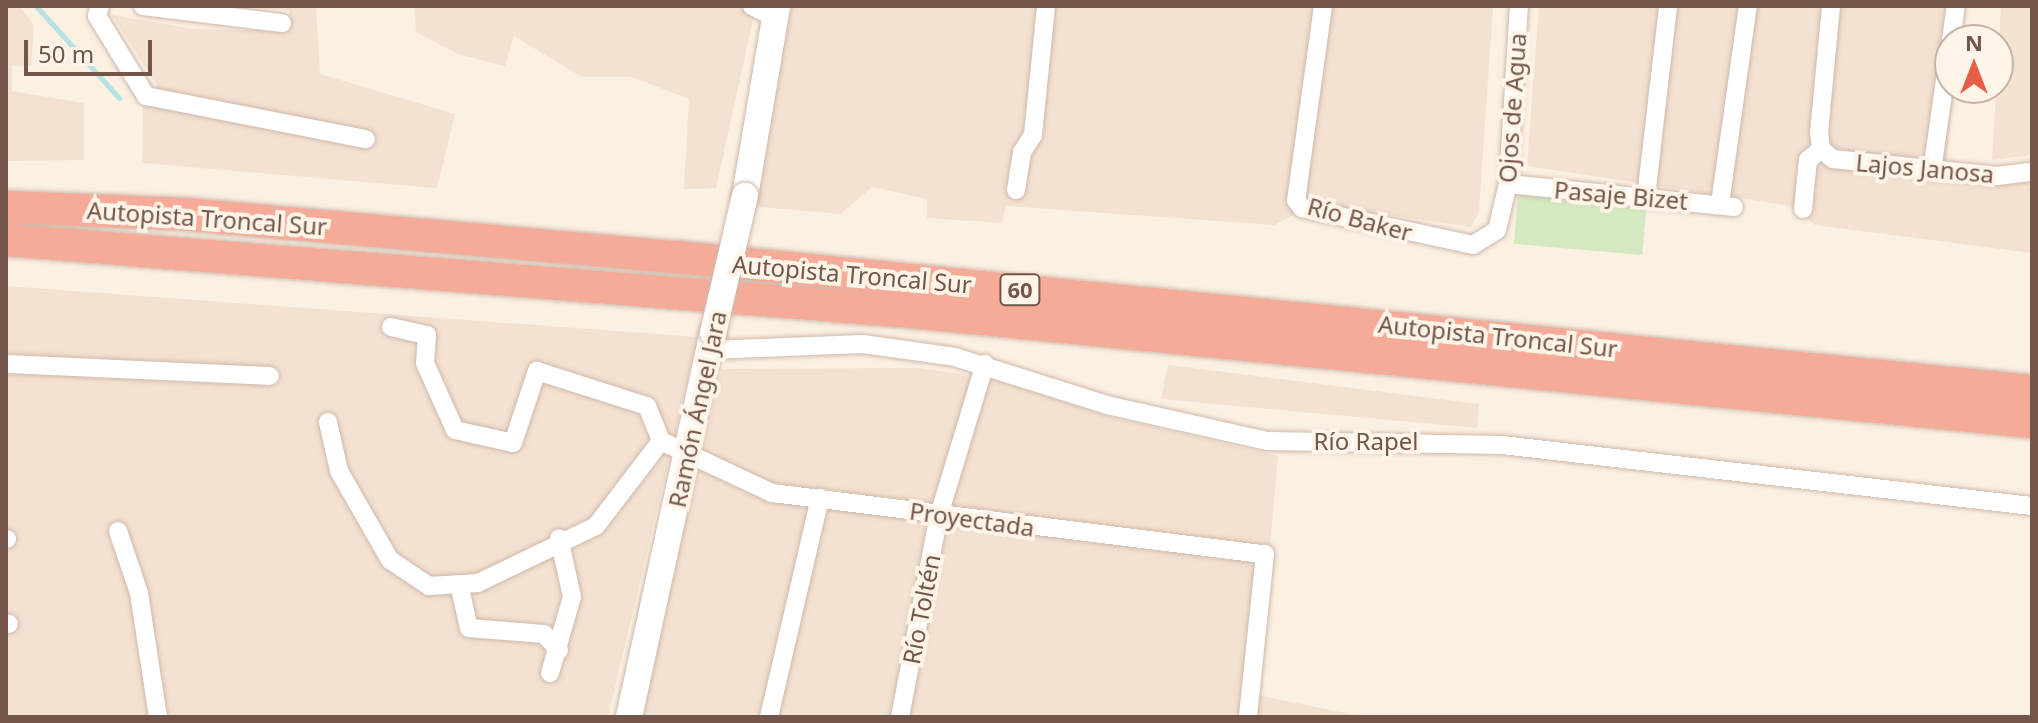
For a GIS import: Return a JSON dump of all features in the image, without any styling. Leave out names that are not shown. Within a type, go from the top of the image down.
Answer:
[{"type":"highway","name":"Autopista Troncal Sur","points":[[6,207],[182,214],[677,257],[2032,391]]},
{"type":"highway","name":"Autopista Troncal Sur","points":[[6,240],[928,313],[2032,422]]},
{"type":"main road","name":"Ramón Ángel Jara","points":[[629,717],[745,196],[767,10]]},
{"type":"street","points":[[100,6],[97,16],[146,96],[366,139]]},
{"type":"street","points":[[143,6],[282,23]]},
{"type":"street","points":[[1016,190],[1022,152],[1033,135],[1046,6]]},
{"type":"street","name":"Río Baker","points":[[1323,6],[1296,184],[1302,208],[1473,245],[1497,230],[1503,209]]},
{"type":"street","name":"Ojos de Agua","points":[[1503,209],[1508,184],[1519,6]]},
{"type":"street","points":[[1646,197],[1668,6]]},
{"type":"street","name":"Pasaje Bizet","points":[[1508,184],[1727,205],[1748,6]]},
{"type":"street","name":"Lajos Janosa","points":[[1831,6],[1821,149],[1833,159],[1932,171],[2032,172]]},
{"type":"street","points":[[1932,171],[1941,104]]},
{"type":"street","points":[[1803,209],[1808,160],[1821,149]]},
{"type":"street","points":[[328,422],[339,471],[390,560],[429,586],[478,583],[559,538],[596,526],[661,441],[647,406],[537,371],[513,443],[455,430],[425,363],[427,335],[391,327]]},
{"type":"street","name":"Río Rapel","points":[[711,342],[863,344],[985,364],[1107,405],[1267,441],[1502,445],[2032,506]]},
{"type":"street","points":[[6,364],[270,376]]},
{"type":"street","name":"Río Toltén","points":[[900,717],[939,515],[985,364]]},
{"type":"street","name":"Proyectada","points":[[661,441],[686,456],[772,493],[1265,554],[1248,717]]},
{"type":"street","points":[[769,717],[820,498]]},
{"type":"street","points":[[118,531],[139,593],[158,717]]},
{"type":"street","points":[[550,673],[572,597],[559,538]]},
{"type":"street","points":[[459,584],[469,628],[544,634],[559,650]]},
{"type":"shaded area","points":[[6,6],[20,6],[34,25],[31,66],[12,66],[12,91],[84,103],[84,160],[6,161]]},
{"type":"shaded area","points":[[217,6],[316,6],[320,74],[455,114],[437,188],[142,163],[143,103],[157,85],[112,15],[194,29],[290,31],[289,10]]},
{"type":"shaded area","points":[[414,6],[756,6],[716,188],[684,189],[689,99],[632,77],[582,77],[514,36],[505,66],[458,54],[416,32]]},
{"type":"shaded area","points":[[792,6],[1493,6],[1479,211],[1471,227],[1315,204],[1274,225],[1006,206],[1002,223],[927,218],[927,199],[872,187],[841,214],[748,206]]},
{"type":"shaded area","points":[[1539,6],[1963,6],[1961,24],[1934,24],[1934,104],[1952,104],[1944,182],[2032,183],[2032,253],[1815,225],[1791,206],[1527,166]]},
{"type":"shaded area","points":[[2001,6],[2032,6],[2032,155],[1992,160],[1995,104],[2014,104],[2014,24],[2000,24]]},
{"type":"shaded area","points":[[6,286],[698,337],[608,717],[6,717]]},
{"type":"shaded area","points":[[1168,365],[1479,404],[1477,428],[1161,399]]},
{"type":"shaded area","points":[[919,368],[993,379],[1110,417],[1278,456],[1257,695],[1365,717],[639,717],[722,369]]},
{"type":"green space","points":[[1518,195],[1647,206],[1642,255],[1514,244]]},
{"type":"waterway","points":[[36,6],[119,98]]}]
